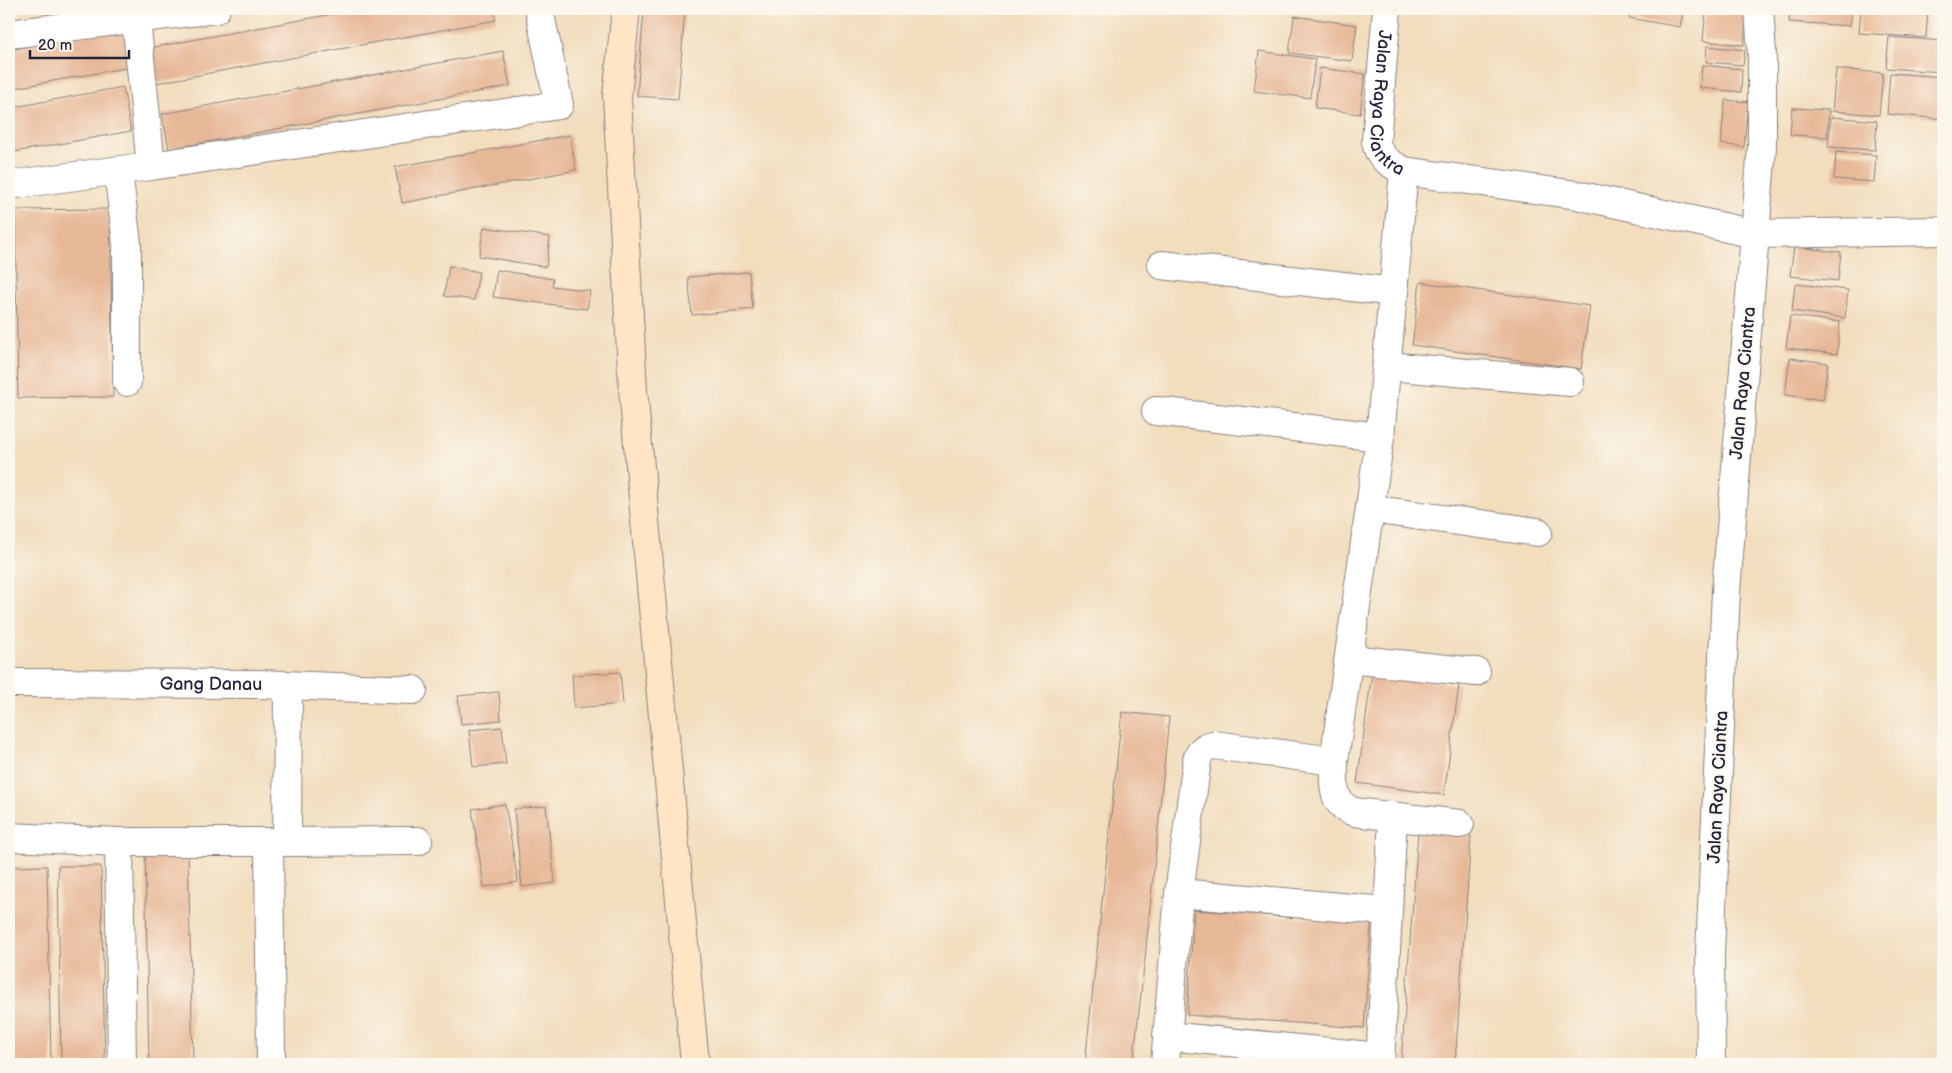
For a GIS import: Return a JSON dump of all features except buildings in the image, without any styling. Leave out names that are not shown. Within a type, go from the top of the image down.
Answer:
[{"type":"street","points":[[9,34],[216,9]]},
{"type":"street","points":[[9,185],[118,171],[559,105],[539,9]]},
{"type":"street","points":[[626,9],[616,96],[633,390],[696,1064]]},
{"type":"street","name":"Jalan Raya Ciantra","points":[[1387,9],[1376,141],[1377,148],[1383,158],[1404,171],[1577,195],[1755,234],[1726,591],[1710,954],[1711,1064]]},
{"type":"street","points":[[1759,9],[1762,54],[1762,147],[1755,234],[1943,231]]},
{"type":"street","points":[[136,19],[151,166]]},
{"type":"street","points":[[118,171],[127,244],[127,382]]},
{"type":"street","points":[[1404,171],[1395,292],[1380,437],[1334,761],[1334,790],[1340,803],[1354,812],[1460,824]]},
{"type":"street","points":[[1162,265],[1395,292]]},
{"type":"street","points":[[1388,366],[1570,382]]},
{"type":"street","points":[[1156,411],[1380,437]]},
{"type":"street","points":[[1370,509],[1538,532]]},
{"type":"street","points":[[1348,659],[1476,672]]},
{"type":"street","name":"Gang Danau","points":[[9,683],[288,685],[413,690]]},
{"type":"street","points":[[271,1064],[278,842],[288,685]]},
{"type":"street","points":[[1165,1064],[1179,893],[1197,760],[1204,748],[1214,745],[1334,761]]},
{"type":"street","points":[[1167,1036],[1380,1061],[1386,911],[1393,816]]},
{"type":"street","points":[[9,837],[119,842],[418,841]]},
{"type":"street","points":[[119,842],[122,1064]]},
{"type":"street","points":[[1179,893],[1386,911]]}]
